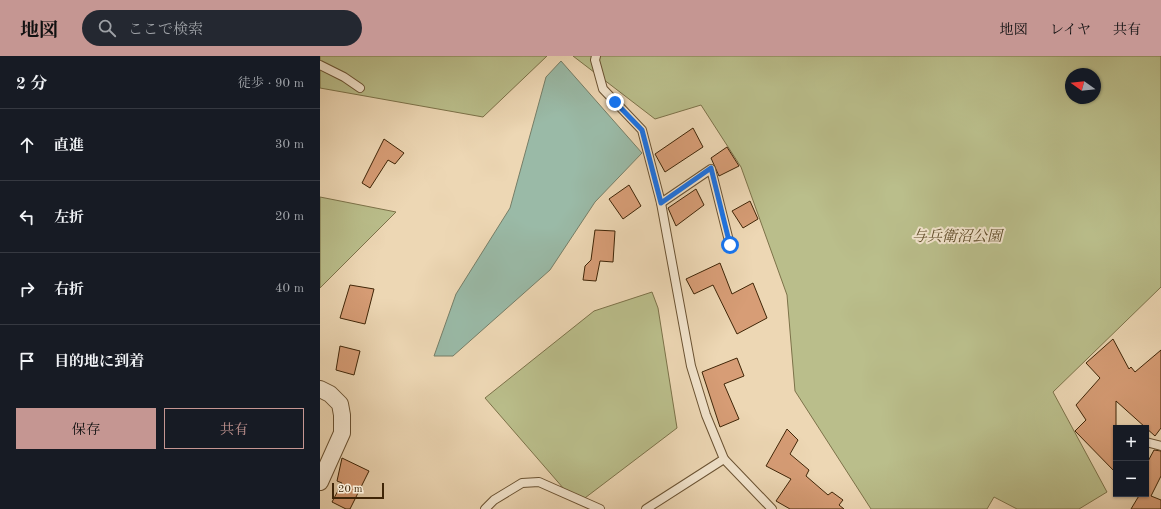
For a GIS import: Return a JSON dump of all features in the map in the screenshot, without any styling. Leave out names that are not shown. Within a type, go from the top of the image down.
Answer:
[{"type":"street","points":[[320,389],[330,394],[340,404],[342,415],[342,433],[320,482]]},
{"type":"lane","points":[[596,56],[595,60],[603,89],[642,130],[661,203],[692,366],[706,415],[724,459],[772,509]]},
{"type":"lane","points":[[320,65],[344,77],[360,88]]},
{"type":"lane","points":[[661,203],[711,168],[730,245]]},
{"type":"lane","points":[[1149,443],[1161,446]]},
{"type":"lane","points":[[646,509],[724,459]]},
{"type":"lane","points":[[485,509],[494,500],[522,483],[539,482],[600,509]]},
{"type":"green space","points":[[320,56],[547,56],[483,117],[320,88]]},
{"type":"green space","name":"与兵衛沼公園","points":[[573,56],[1161,56],[1161,287],[1053,392],[1107,492],[1079,509],[1017,509],[994,497],[987,509],[871,509],[795,391],[787,295],[741,167],[701,105],[655,119]]},
{"type":"green space","points":[[320,197],[396,212],[320,288]]},
{"type":"green space","points":[[652,292],[658,308],[677,428],[577,504],[485,398],[594,311]]},
{"type":"shaded area","points":[[561,61],[642,153],[595,202],[550,270],[453,356],[434,356],[456,294],[510,208],[546,77]]},
{"type":"building","points":[[693,128],[703,147],[665,172],[655,154]]},
{"type":"building","points":[[384,139],[404,153],[395,164],[388,160],[370,188],[362,183]]},
{"type":"building","points":[[727,147],[739,166],[719,176],[711,158]]},
{"type":"building","points":[[629,185],[641,206],[623,219],[609,199]]},
{"type":"building","points":[[696,189],[704,205],[676,226],[668,208]]},
{"type":"building","points":[[750,201],[758,219],[743,228],[732,211]]},
{"type":"building","points":[[595,230],[615,231],[613,262],[600,261],[596,281],[583,280],[585,266],[591,260]]},
{"type":"building","points":[[720,263],[732,294],[753,283],[767,318],[737,334],[713,285],[694,294],[686,279]]},
{"type":"building","points":[[350,285],[374,289],[365,324],[340,318]]},
{"type":"building","points":[[1113,339],[1129,369],[1131,367],[1135,372],[1161,350],[1161,428],[1155,436],[1149,431],[1149,425],[1143,425],[1116,401],[1116,425],[1113,425],[1113,470],[1075,431],[1086,420],[1076,405],[1100,378],[1086,363]]},
{"type":"building","points":[[340,346],[360,351],[354,375],[336,370]]},
{"type":"building","points":[[737,358],[744,376],[724,384],[739,419],[720,427],[702,372]]},
{"type":"building","points":[[787,429],[798,440],[790,454],[809,470],[806,476],[828,495],[832,492],[843,500],[839,505],[844,509],[790,509],[776,501],[791,479],[766,466]]},
{"type":"building","points":[[1154,450],[1161,451],[1161,476],[1151,496],[1161,500],[1161,509],[1131,509],[1138,497],[1149,497],[1149,459]]},
{"type":"building","points":[[342,458],[369,471],[350,509],[346,509],[332,502],[342,483],[337,481]]},
{"type":"route","points":[[615,102],[642,130],[661,203],[711,168],[730,245]]}]
